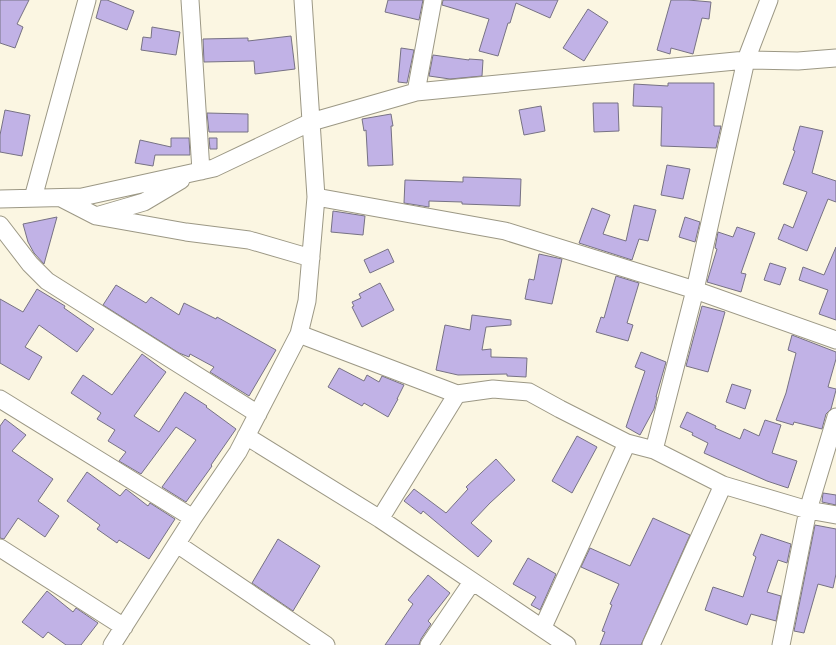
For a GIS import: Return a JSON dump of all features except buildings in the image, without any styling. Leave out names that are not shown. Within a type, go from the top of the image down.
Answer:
[{"type":"street","points":[[34,198],[87,0]]},
{"type":"street","points":[[190,0],[196,172]]},
{"type":"street","points":[[112,645],[176,544],[238,452],[299,334],[308,302],[316,197],[303,0]]},
{"type":"street","points":[[416,92],[433,0]]},
{"type":"street","points":[[654,450],[695,290],[746,60],[769,0]]},
{"type":"street","points":[[0,220],[4,199],[82,197],[214,168],[311,122],[416,92],[746,60],[798,61],[836,58]]},
{"type":"street","points":[[96,216],[144,202],[196,172]]},
{"type":"street","points":[[316,197],[505,231],[695,290],[836,340]]},
{"type":"street","points":[[60,198],[96,216],[186,232],[249,240],[311,258]]},
{"type":"street","points":[[0,225],[30,264],[47,281],[258,414]]},
{"type":"street","points":[[299,334],[457,394],[493,389],[529,392],[627,443],[654,450],[723,485],[808,510],[836,515]]},
{"type":"street","points":[[380,519],[457,394]]},
{"type":"street","points":[[0,399],[193,518]]},
{"type":"street","points":[[781,645],[808,510],[836,417]]},
{"type":"street","points":[[246,436],[380,519],[567,645]]},
{"type":"street","points":[[542,627],[627,443]]},
{"type":"street","points":[[651,645],[723,485]]},
{"type":"street","points":[[176,544],[326,645]]},
{"type":"street","points":[[0,548],[124,627]]},
{"type":"street","points":[[429,645],[472,582]]}]
